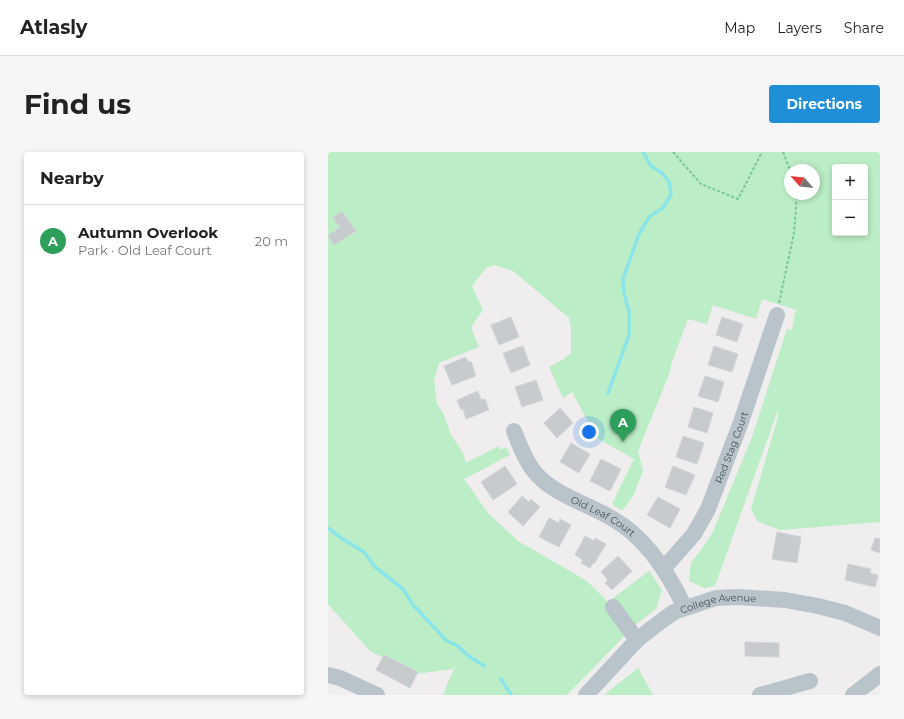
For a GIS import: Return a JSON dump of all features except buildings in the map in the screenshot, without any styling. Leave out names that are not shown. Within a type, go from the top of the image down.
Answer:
[{"type":"street","name":"Red Stag Court","points":[[664,568],[694,534],[708,510],[741,422],[777,315]]},
{"type":"street","name":"Old Leaf Court","points":[[514,431],[533,470],[549,485],[614,519],[649,549],[664,568],[675,586],[685,608]]},
{"type":"street","name":"College Avenue","points":[[586,695],[638,640],[674,612],[716,598],[738,597],[785,600],[818,606],[845,613],[880,628]]},
{"type":"street","points":[[613,607],[638,640]]},
{"type":"street","points":[[853,695],[880,674]]},
{"type":"street","points":[[328,675],[340,678],[377,695]]},
{"type":"street","points":[[760,695],[810,681]]},
{"type":"path","points":[[673,152],[701,184],[738,199],[762,152]]},
{"type":"path","points":[[783,152],[788,164]]},
{"type":"path","points":[[777,315],[794,233],[796,200]]},
{"type":"green space","points":[[328,152],[880,152],[880,522],[780,530],[757,521],[751,509],[778,417],[778,410],[715,586],[704,588],[689,581],[691,562],[713,532],[752,437],[787,329],[792,330],[795,313],[797,310],[762,300],[756,319],[713,305],[707,324],[688,319],[668,377],[638,451],[643,471],[633,496],[622,511],[612,504],[634,459],[597,438],[572,392],[563,398],[549,367],[564,359],[571,353],[571,328],[569,318],[513,271],[494,265],[486,268],[472,286],[483,310],[471,327],[479,347],[439,363],[434,380],[437,404],[443,413],[451,435],[462,451],[466,463],[499,446],[500,450],[506,447],[510,455],[464,479],[488,513],[518,541],[587,581],[608,602],[649,571],[662,590],[656,609],[635,625],[567,695],[443,695],[455,666],[452,669],[416,674],[370,651],[328,604]]},
{"type":"green space","points":[[638,668],[653,695],[604,695]]},
{"type":"waterway","points":[[608,393],[629,335],[629,311],[624,293],[623,279],[639,234],[650,216],[663,208],[671,195],[669,182],[662,173],[651,166],[643,152]]},
{"type":"waterway","points":[[328,528],[364,552],[375,567],[403,589],[413,605],[447,641],[458,646],[467,655],[484,666]]},
{"type":"waterway","points":[[501,679],[511,695]]},
{"type":"place","name":"Autumn Overlook","points":[[623,442]]}]
